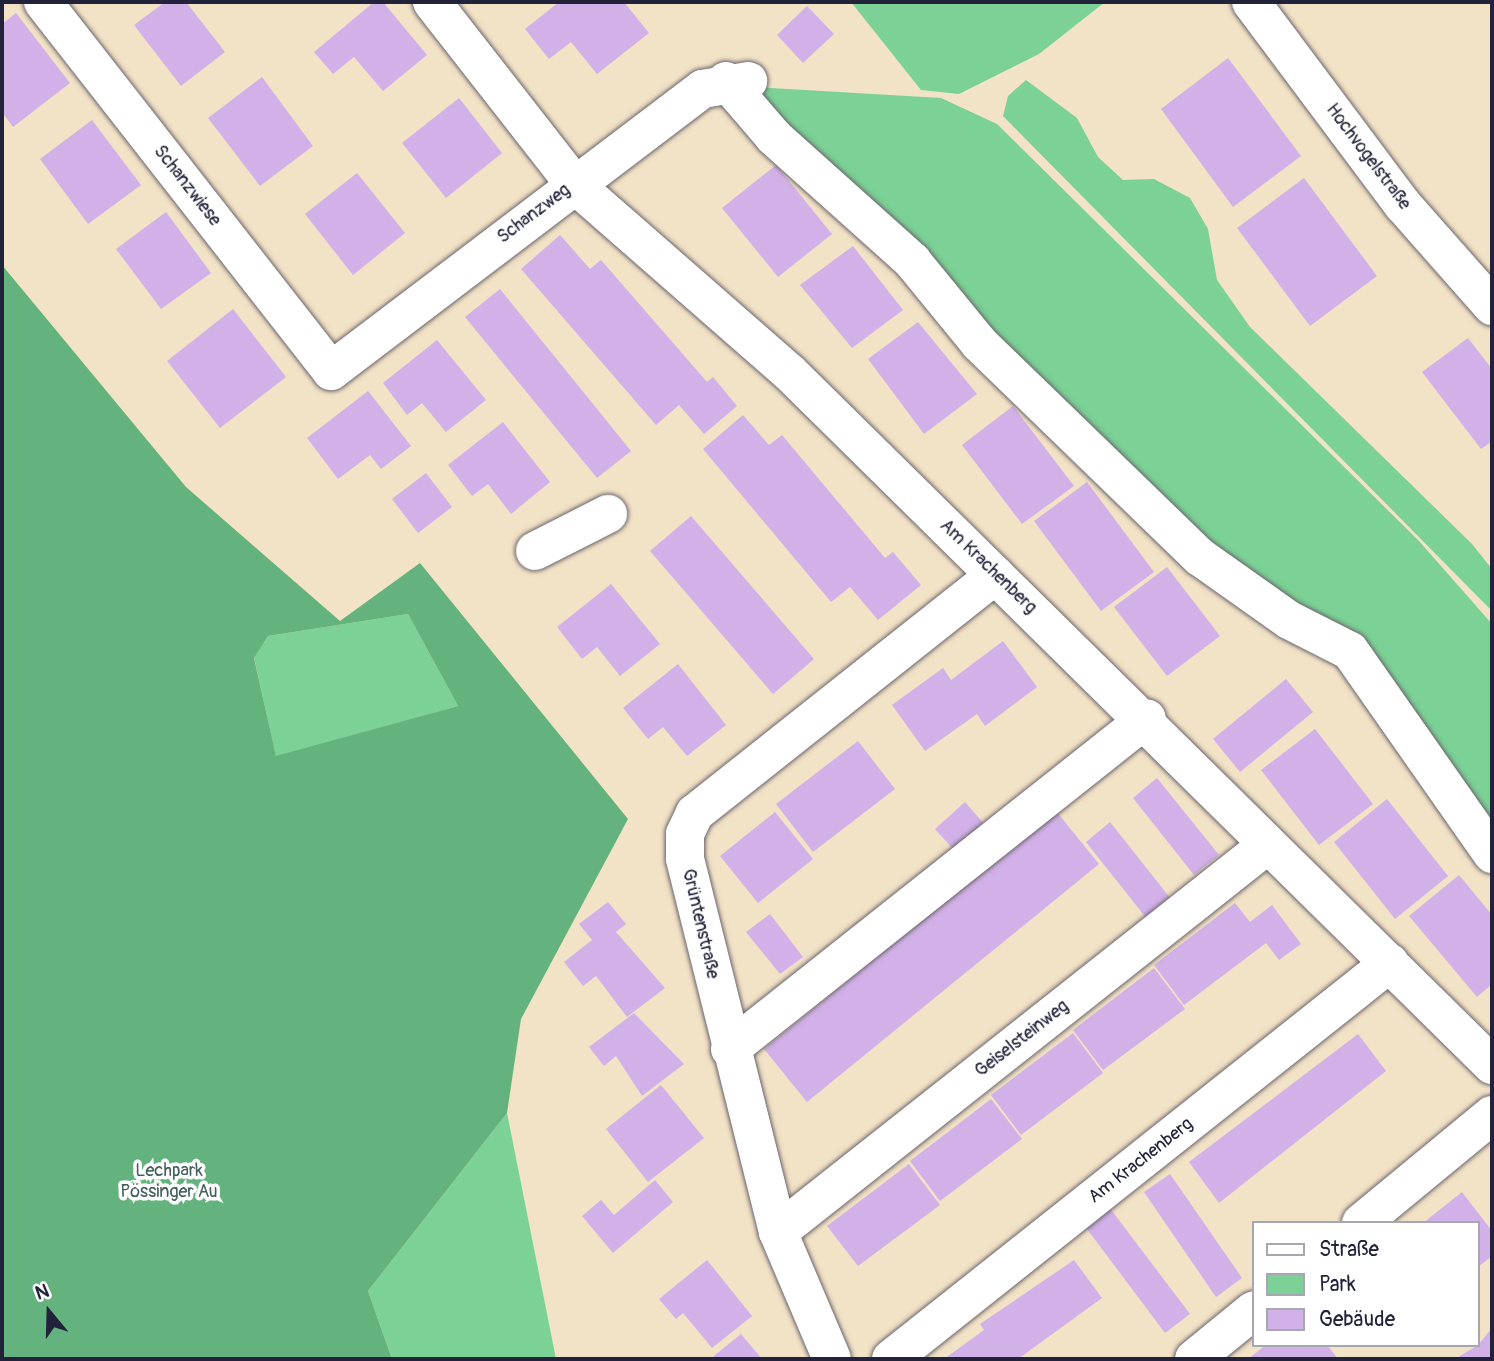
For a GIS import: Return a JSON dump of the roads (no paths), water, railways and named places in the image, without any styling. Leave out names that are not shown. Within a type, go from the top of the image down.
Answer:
[{"type":"street","name":"Schanzwiese","points":[[43,2],[331,371]]},
{"type":"street","points":[[432,2],[574,184]]},
{"type":"street","name":"Hochvogelstraße","points":[[1251,2],[1403,205],[1492,306]]},
{"type":"street","name":"Schanzweg","points":[[331,371],[702,89],[737,81],[774,137],[912,261],[988,352],[1200,557],[1289,620],[1350,652],[1492,853]]},
{"type":"street","name":"Am Krachenberg","points":[[574,184],[790,373],[995,575],[1147,718],[1266,846],[1390,962],[1492,1065]]},
{"type":"street","points":[[535,551],[608,513]]},
{"type":"street","name":"Grüntenstraße","points":[[832,1359],[778,1232],[730,1049],[685,858],[695,813],[995,575]]},
{"type":"street","points":[[730,1049],[1147,718]]},
{"type":"street","name":"Geiselsteinweg","points":[[778,1232],[1266,846]]},
{"type":"street","name":"Am Krachenberg","points":[[891,1359],[1390,962]]},
{"type":"street","points":[[1363,1221],[1492,1115]]},
{"type":"street","points":[[1194,1359],[1252,1312]]},
{"type":"park label","name":"Lechpark Pössinger Au","points":[[169,1182]]}]
